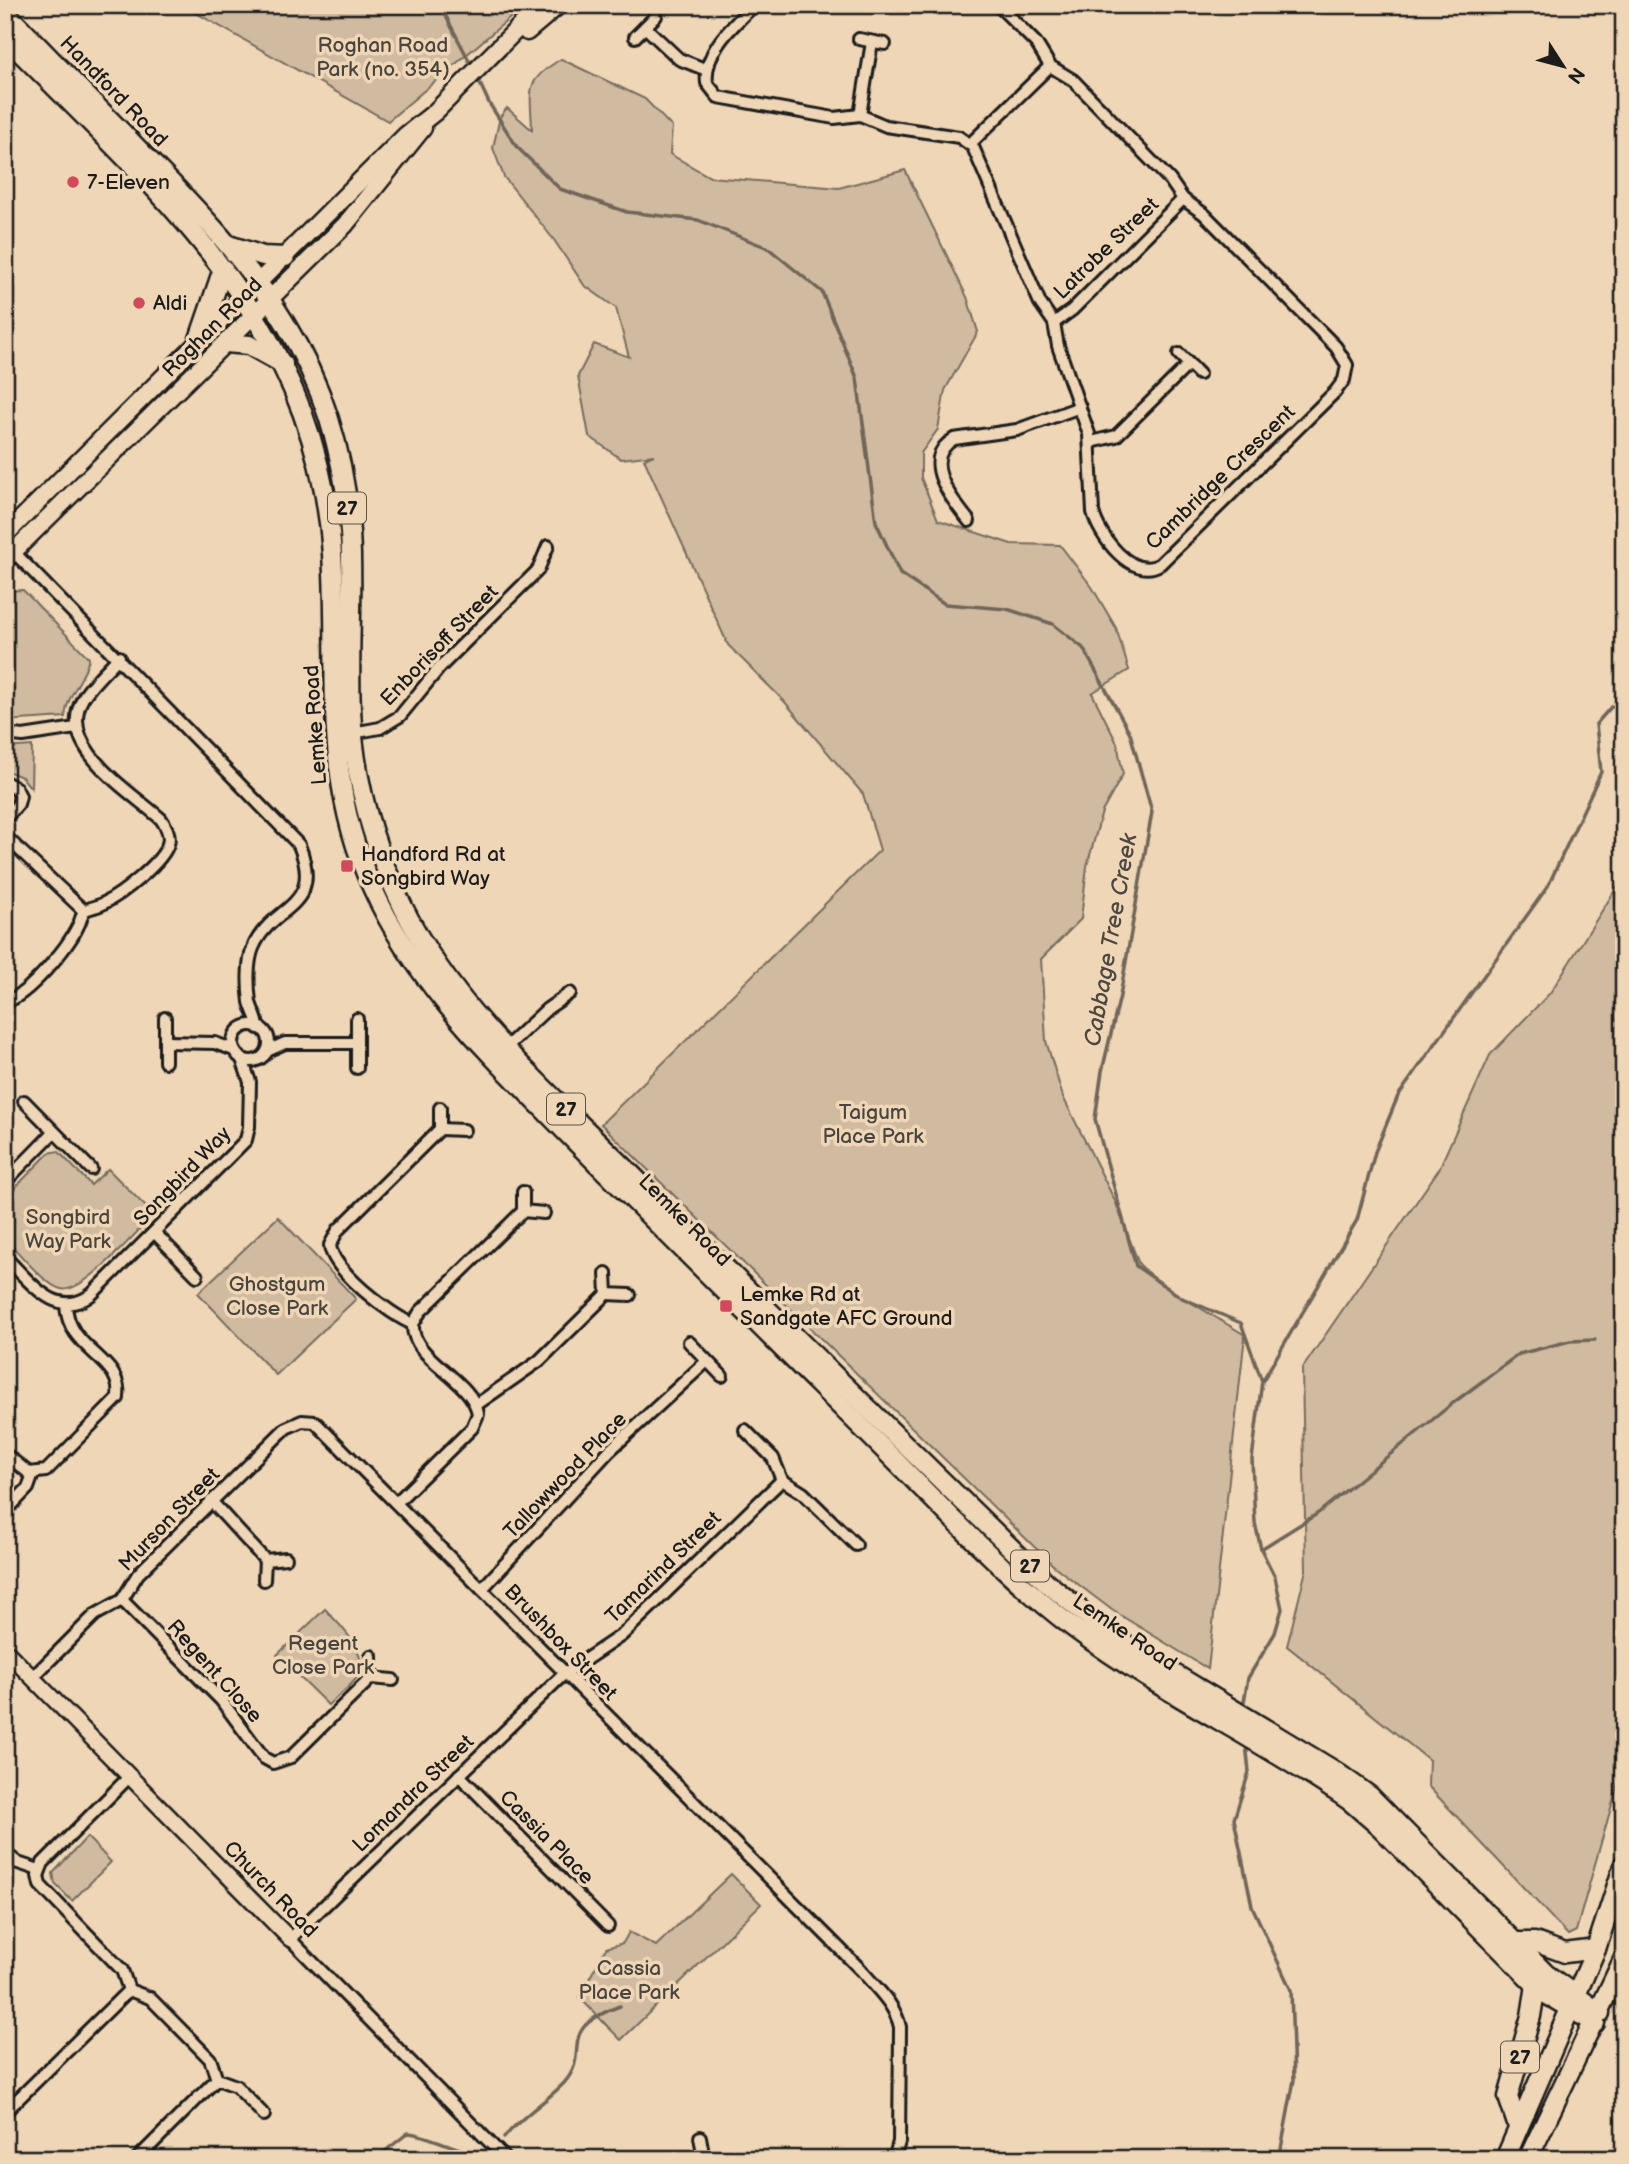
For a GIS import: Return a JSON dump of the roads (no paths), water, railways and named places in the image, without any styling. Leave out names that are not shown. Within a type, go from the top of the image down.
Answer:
[{"type":"main road","name":"Roghan Road","points":[[5,536],[406,135],[440,106],[541,5]]},
{"type":"main road","name":"Roghan Road","points":[[500,48],[528,31],[559,5]]},
{"type":"main road","name":"Handford Road","points":[[5,12],[232,246],[271,298]]},
{"type":"main road","name":"Handford Road","points":[[5,37],[150,186],[223,269],[255,314]]},
{"type":"main road","name":"Roghan Road","points":[[8,552],[357,213],[440,106]]},
{"type":"main road","points":[[232,246],[263,256],[285,257]]},
{"type":"main road","points":[[198,342],[223,269]]},
{"type":"main road","name":"Lemke Road","points":[[271,298],[312,372],[341,466],[350,531],[352,733],[362,796],[376,844],[406,913],[438,967],[500,1053],[1013,1577],[1099,1646],[1198,1707],[1314,1768],[1350,1781],[1390,1814],[1572,2003]]},
{"type":"main road","name":"Lemke Road","points":[[255,314],[282,364],[312,434],[327,508],[334,593],[334,735],[345,805],[370,885],[396,934],[426,980],[1047,1583],[1115,1638],[1198,1689],[1314,1768],[1380,1827],[1536,1985],[1597,2018]]},
{"type":"main road","points":[[226,342],[249,345],[282,364]]},
{"type":"main road","points":[[1505,2159],[1596,1949],[1624,1864]]},
{"type":"main road","points":[[1515,1942],[1535,1942],[1564,1953],[1596,1949]]},
{"type":"main road","points":[[1597,2018],[1624,1958]]},
{"type":"main road","name":"27","points":[[1518,2127],[1508,2097],[1531,2016],[1536,1985]]},
{"type":"main road","name":"27","points":[[1528,2159],[1597,2018]]},
{"type":"street","points":[[754,5],[720,42],[707,70],[710,89],[722,99],[834,118],[860,115],[881,124],[953,136],[970,144],[1050,66]]},
{"type":"street","name":"Cambridge Crescent","points":[[970,144],[1041,303],[1054,323],[1058,346],[1091,442],[1092,503],[1097,524],[1106,539],[1129,561],[1140,568],[1150,569],[1160,564],[1335,392],[1353,371],[1335,347],[1204,214],[1183,199],[1170,180],[1073,80],[1050,66],[1036,43],[999,5]]},
{"type":"street","points":[[635,37],[656,16]]},
{"type":"street","points":[[645,27],[679,59],[707,70]]},
{"type":"street","points":[[859,39],[885,44]]},
{"type":"street","points":[[860,115],[872,41]]},
{"type":"street","name":"Latrobe Street","points":[[1054,323],[1072,310],[1183,199]]},
{"type":"street","points":[[1180,354],[1199,373]]},
{"type":"street","points":[[1091,442],[1116,436],[1189,364]]},
{"type":"street","points":[[969,521],[953,501],[940,474],[938,456],[944,446],[954,439],[1031,426],[1080,407]]},
{"type":"street","name":"Enborisoff Street","points":[[334,735],[380,728],[400,716],[440,667],[538,570],[548,546]]},
{"type":"street","points":[[8,552],[119,657],[295,839],[302,852],[306,871],[299,898],[253,948],[250,1004],[239,1031],[238,1055]]},
{"type":"street","points":[[84,911],[104,904],[124,891],[158,859],[169,839],[160,819],[101,768],[76,729],[78,711],[84,696],[119,657]]},
{"type":"street","points":[[5,734],[23,736],[76,729]]},
{"type":"street","points":[[5,782],[16,788],[20,796],[18,804],[5,818]]},
{"type":"street","points":[[5,836],[84,911]]},
{"type":"street","points":[[5,1002],[20,994],[60,953],[78,927],[84,911]]},
{"type":"street","points":[[500,1053],[547,1009],[570,993]]},
{"type":"street","points":[[250,1004],[258,1027],[267,1037],[285,1043],[357,1043]]},
{"type":"street","points":[[164,1062],[165,1018]]},
{"type":"street","points":[[357,1019],[357,1068]]},
{"type":"street","points":[[215,1043],[239,1031],[258,1027]]},
{"type":"street","points":[[267,1037],[267,1051]]},
{"type":"street","points":[[165,1042],[215,1043],[238,1055],[257,1060],[267,1051],[285,1043]]},
{"type":"street","name":"Songbird Way","points":[[238,1055],[250,1082]]},
{"type":"street","name":"Songbird Way","points":[[66,1304],[88,1297],[246,1140],[250,1120],[250,1082],[257,1060]]},
{"type":"street","points":[[24,1101],[91,1169]]},
{"type":"street","points":[[413,1324],[384,1310],[335,1259],[330,1245],[338,1230],[440,1129],[440,1108]]},
{"type":"street","points":[[440,1129],[464,1130]]},
{"type":"street","points":[[5,1182],[54,1132]]},
{"type":"street","points":[[396,1503],[472,1428],[477,1419],[476,1405],[418,1344],[413,1336],[413,1324],[421,1312],[523,1211],[523,1192]]},
{"type":"street","points":[[523,1211],[544,1213]]},
{"type":"street","points":[[155,1233],[197,1276]]},
{"type":"street","points":[[5,1257],[46,1297],[66,1304],[70,1329],[115,1375],[119,1385],[118,1398],[50,1468],[33,1474],[19,1467],[5,1454]]},
{"type":"street","points":[[476,1405],[540,1362],[607,1294],[606,1273]]},
{"type":"street","points":[[607,1294],[630,1295]]},
{"type":"street","points":[[689,1342],[722,1376]]},
{"type":"street","name":"Tallowwood Place","points":[[482,1589],[608,1451],[707,1361]]},
{"type":"street","name":"Brushbox Street","points":[[306,1420],[324,1429],[564,1674],[862,1971],[897,2012],[900,2027],[900,2142],[894,2159]]},
{"type":"street","name":"Murson Street","points":[[33,1677],[95,1615],[122,1600],[138,1574],[286,1429],[306,1420]]},
{"type":"street","points":[[746,1430],[773,1458],[782,1480],[803,1493],[856,1545]]},
{"type":"street","points":[[9,1508],[28,1488],[33,1474]]},
{"type":"street","name":"Tamarind Street","points":[[564,1674],[622,1634],[782,1480]]},
{"type":"street","points":[[211,1501],[265,1560],[264,1580]]},
{"type":"street","points":[[265,1560],[286,1558]]},
{"type":"street","name":"Regent Close","points":[[122,1600],[221,1700],[264,1758],[272,1763],[288,1760],[371,1678]]},
{"type":"street","name":"Church Road","points":[[5,1650],[506,2159]]},
{"type":"street","points":[[370,1656],[371,1678],[393,1680]]},
{"type":"street","name":"Lomandra Street","points":[[290,1939],[564,1674]]},
{"type":"street","name":"Cassia Place","points":[[459,1775],[608,1926]]},
{"type":"street","points":[[130,1776],[46,1859],[39,1870],[42,1889],[122,1970],[129,1990],[150,1998],[211,2059],[217,2079]]},
{"type":"street","points":[[5,1853],[18,1863],[39,1870]]},
{"type":"street","points":[[5,2112],[129,1990]]},
{"type":"street","points":[[217,2079],[239,2088],[264,2115]]},
{"type":"street","points":[[137,2159],[217,2079]]},
{"type":"street","points":[[700,2137],[703,2153],[709,2159]]},
{"type":"waterway","name":"Cabbage Tree Creek","points":[[440,5],[473,68]]},
{"type":"waterway","name":"Cabbage Tree Creek","points":[[476,75],[489,103],[517,147],[560,189],[627,212],[698,220],[768,248],[822,292],[857,378],[876,522],[900,574],[945,604],[1007,609],[1053,624],[1083,648],[1130,733],[1152,812],[1120,996],[1102,1071],[1095,1119],[1136,1266],[1182,1298],[1241,1323],[1262,1381],[1252,1459],[1255,1523],[1261,1549],[1275,1577],[1282,1609],[1275,1633],[1248,1678],[1243,1708]]},
{"type":"waterway","points":[[1263,1380],[1357,1220],[1375,1152],[1398,1096],[1548,886],[1601,772],[1596,724],[1611,707],[1624,705]]},
{"type":"waterway","points":[[1261,1549],[1317,1514],[1453,1403],[1519,1354],[1570,1341],[1595,1340]]},
{"type":"waterway","name":"Cabbage Tree Creek","points":[[1246,1743],[1249,1772],[1234,1819],[1252,1906],[1291,1990],[1294,2080],[1279,2159]]},
{"type":"waterway","points":[[504,2138],[564,2083],[572,2072],[577,2042],[587,2024],[599,2015],[620,2006]]},
{"type":"waterway","points":[[375,2159],[408,2133],[428,2137],[471,2153],[487,2153]]},
{"type":"place","name":"7-Eleven","points":[[73,182]]},
{"type":"place","name":"Aldi","points":[[139,303]]},
{"type":"place","name":"Handford Rd at Songbird Way","points":[[347,866]]},
{"type":"place","name":"Lemke Rd at Sandgate AFC Ground","points":[[726,1306]]},
{"type":"park label","name":"Roghan Road Park (no. 354)","points":[[383,57]]},
{"type":"park label","name":"Taigum Place Park","points":[[873,1124]]},
{"type":"park label","name":"Songbird Way Park","points":[[68,1229]]},
{"type":"park label","name":"Ghostgum Close Park","points":[[277,1296]]},
{"type":"park label","name":"Regent Close Park","points":[[323,1655]]},
{"type":"park label","name":"Cassia Place Park","points":[[629,1980]]}]
